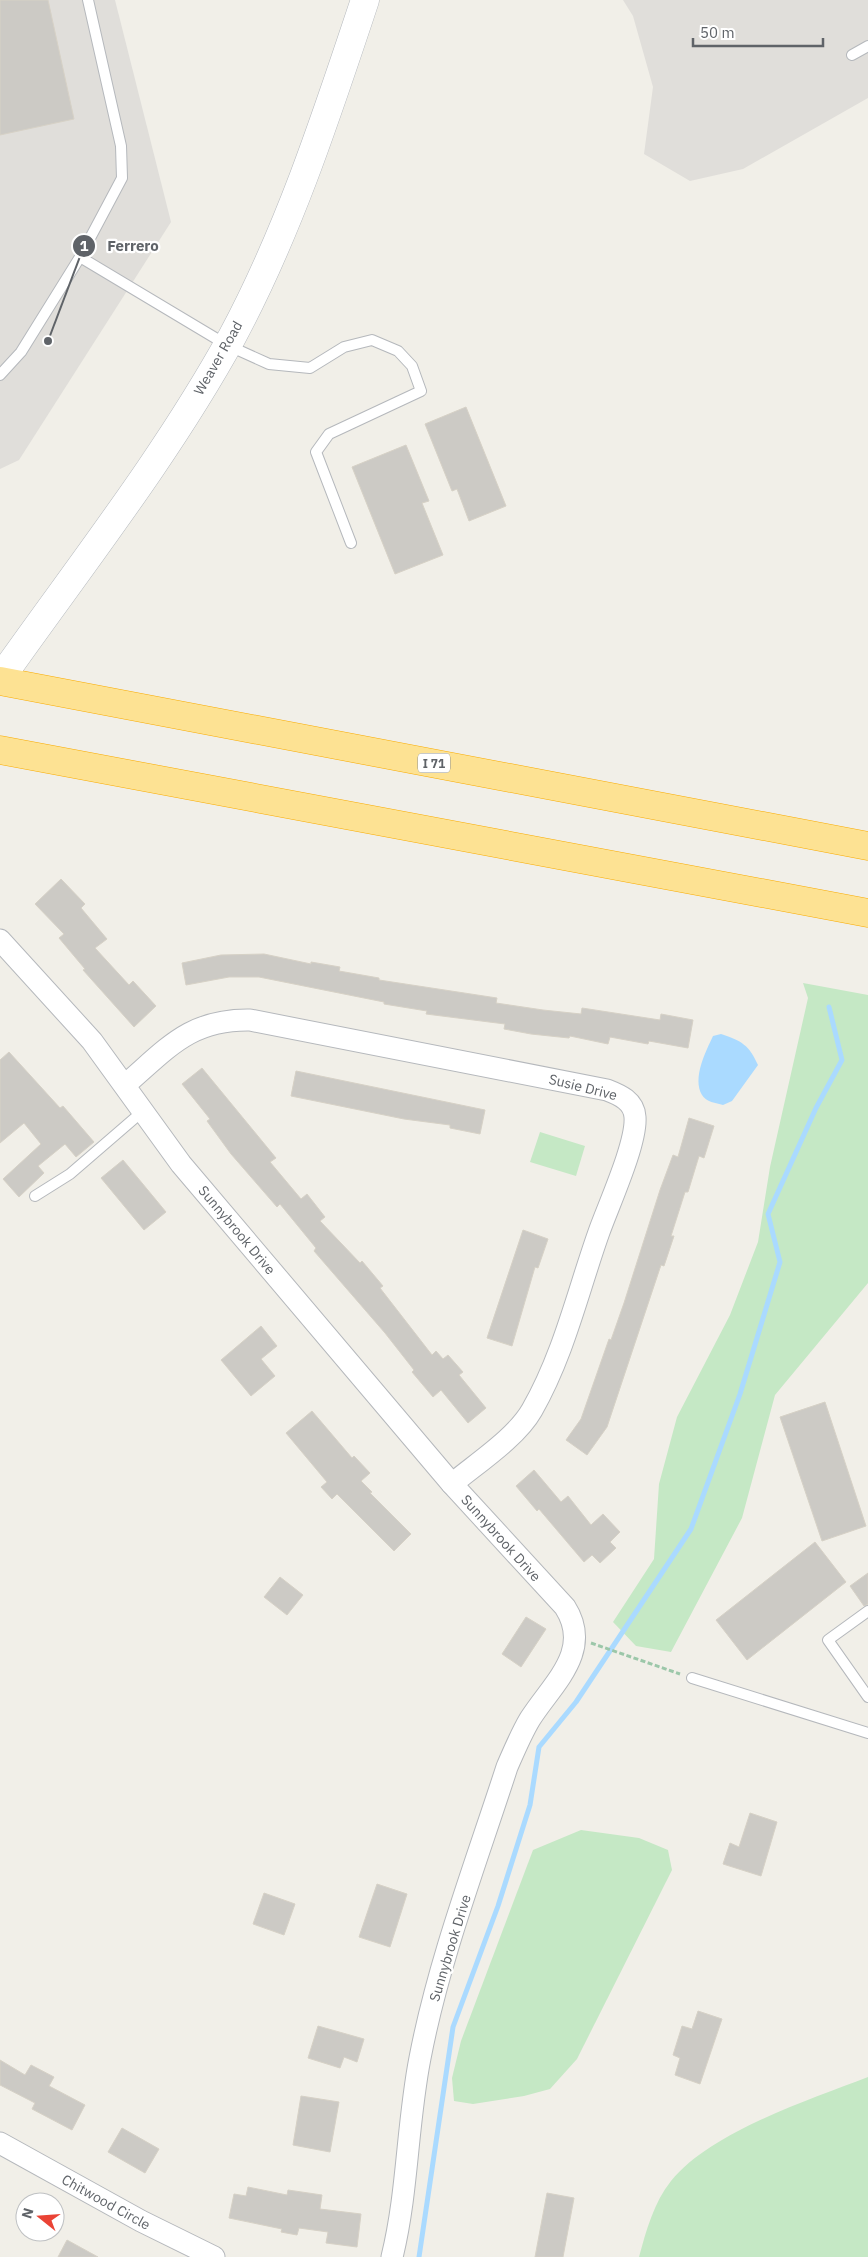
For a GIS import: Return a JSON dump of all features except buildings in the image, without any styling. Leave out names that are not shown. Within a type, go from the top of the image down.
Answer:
[{"type":"highway","name":"I 71","points":[[0,680],[860,844]]},
{"type":"highway","points":[[0,750],[868,913]]},
{"type":"main road","name":"Weaver Road","points":[[0,680],[152,464],[227,345],[256,287],[285,221],[330,105],[364,0]]},
{"type":"street","name":"Sunnybrook Drive","points":[[0,940],[65,1010],[125,1085],[181,1164],[452,1484],[565,1607],[573,1619],[575,1638],[572,1658],[529,1721],[507,1768],[446,1955],[419,2064],[403,2199],[392,2257]]},
{"type":"street","name":"Susie Drive","points":[[125,1085],[179,1039],[206,1025],[220,1021],[250,1020],[607,1090],[622,1096],[631,1105],[635,1115],[634,1134],[563,1342],[532,1411],[512,1434],[452,1484]]},
{"type":"street","name":"Chitwood Circle","points":[[0,2143],[141,2221],[214,2257]]},
{"type":"lane","points":[[0,375],[21,352],[80,257],[122,178],[121,146],[88,0]]},
{"type":"lane","points":[[852,55],[868,46]]},
{"type":"lane","points":[[80,257],[227,345],[269,364],[310,368],[344,347],[372,340],[398,351],[412,366],[421,391],[329,434],[316,452],[351,543]]},
{"type":"lane","points":[[35,1196],[70,1174],[143,1111]]},
{"type":"lane","points":[[868,1610],[828,1640],[868,1697]]},
{"type":"lane","points":[[692,1678],[868,1733]]},
{"type":"path","points":[[602,1647],[692,1678]]},
{"type":"shaded area","points":[[0,0],[115,0],[171,222],[19,460],[0,469]]},
{"type":"shaded area","points":[[623,0],[868,0],[868,98],[743,169],[690,181],[644,154],[653,87],[633,16]]},
{"type":"green space","points":[[803,983],[868,995],[868,1283],[775,1395],[742,1518],[671,1652],[636,1646],[613,1622],[654,1559],[659,1484],[677,1417],[730,1315],[758,1242],[770,1167],[808,998]]},
{"type":"green space","points":[[540,1132],[585,1146],[576,1176],[530,1162]]},
{"type":"green space","points":[[581,1830],[639,1838],[668,1850],[672,1870],[577,2059],[550,2089],[524,2096],[473,2104],[454,2101],[452,2078],[461,2041],[533,1850]]},
{"type":"green space","points":[[868,2077],[868,2257],[639,2257],[655,2207],[671,2181],[689,2163],[736,2132],[763,2119]]},
{"type":"water","points":[[721,1034],[734,1039],[748,1048],[758,1065],[732,1101],[723,1105],[706,1099],[699,1088],[699,1073],[707,1049],[713,1036]]},
{"type":"waterway","points":[[419,2257],[453,2027],[498,1906],[530,1805],[539,1747],[576,1702],[691,1529],[740,1394],[780,1262],[768,1214],[816,1108],[842,1060],[829,1007]]},
{"type":"place","name":"Ferrero","points":[[48,341]]}]
